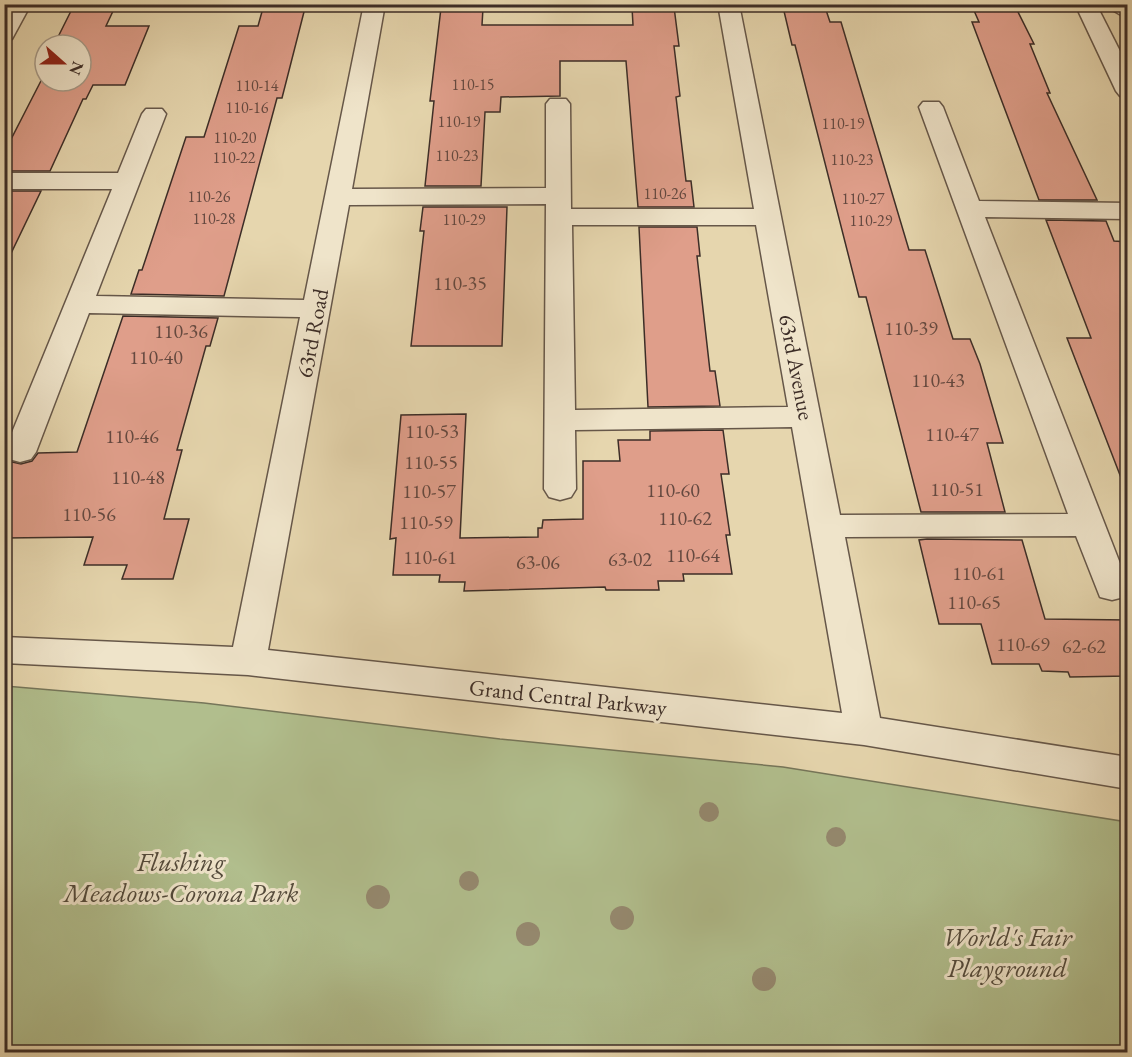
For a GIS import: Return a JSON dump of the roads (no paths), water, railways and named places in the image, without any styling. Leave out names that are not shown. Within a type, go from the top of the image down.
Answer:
[{"type":"street","points":[[4,34],[21,4]]},
{"type":"street","name":"63rd Road","points":[[248,661],[375,4]]},
{"type":"street","name":"63rd Avenue","points":[[728,4],[828,526],[864,730]]},
{"type":"street","points":[[1085,4],[1119,56],[1128,91]]},
{"type":"street","points":[[1113,4],[1128,13]]},
{"type":"street","points":[[558,104],[560,489]]},
{"type":"street","points":[[931,107],[1112,588]]},
{"type":"street","points":[[20,452],[154,114]]},
{"type":"street","points":[[4,181],[128,181]]},
{"type":"street","points":[[337,197],[769,217]]},
{"type":"street","points":[[970,209],[1128,211]]},
{"type":"street","points":[[78,304],[316,309]]},
{"type":"street","points":[[560,420],[806,417]]},
{"type":"street","points":[[828,526],[1089,525]]},
{"type":"street","name":"Grand Central Parkway","points":[[4,650],[248,661],[864,730],[1128,773]]},
{"type":"park label","name":"Flushing Meadows-Corona Park","points":[[181,878]]},
{"type":"park label","name":"World's Fair Playground","points":[[1007,952]]}]
